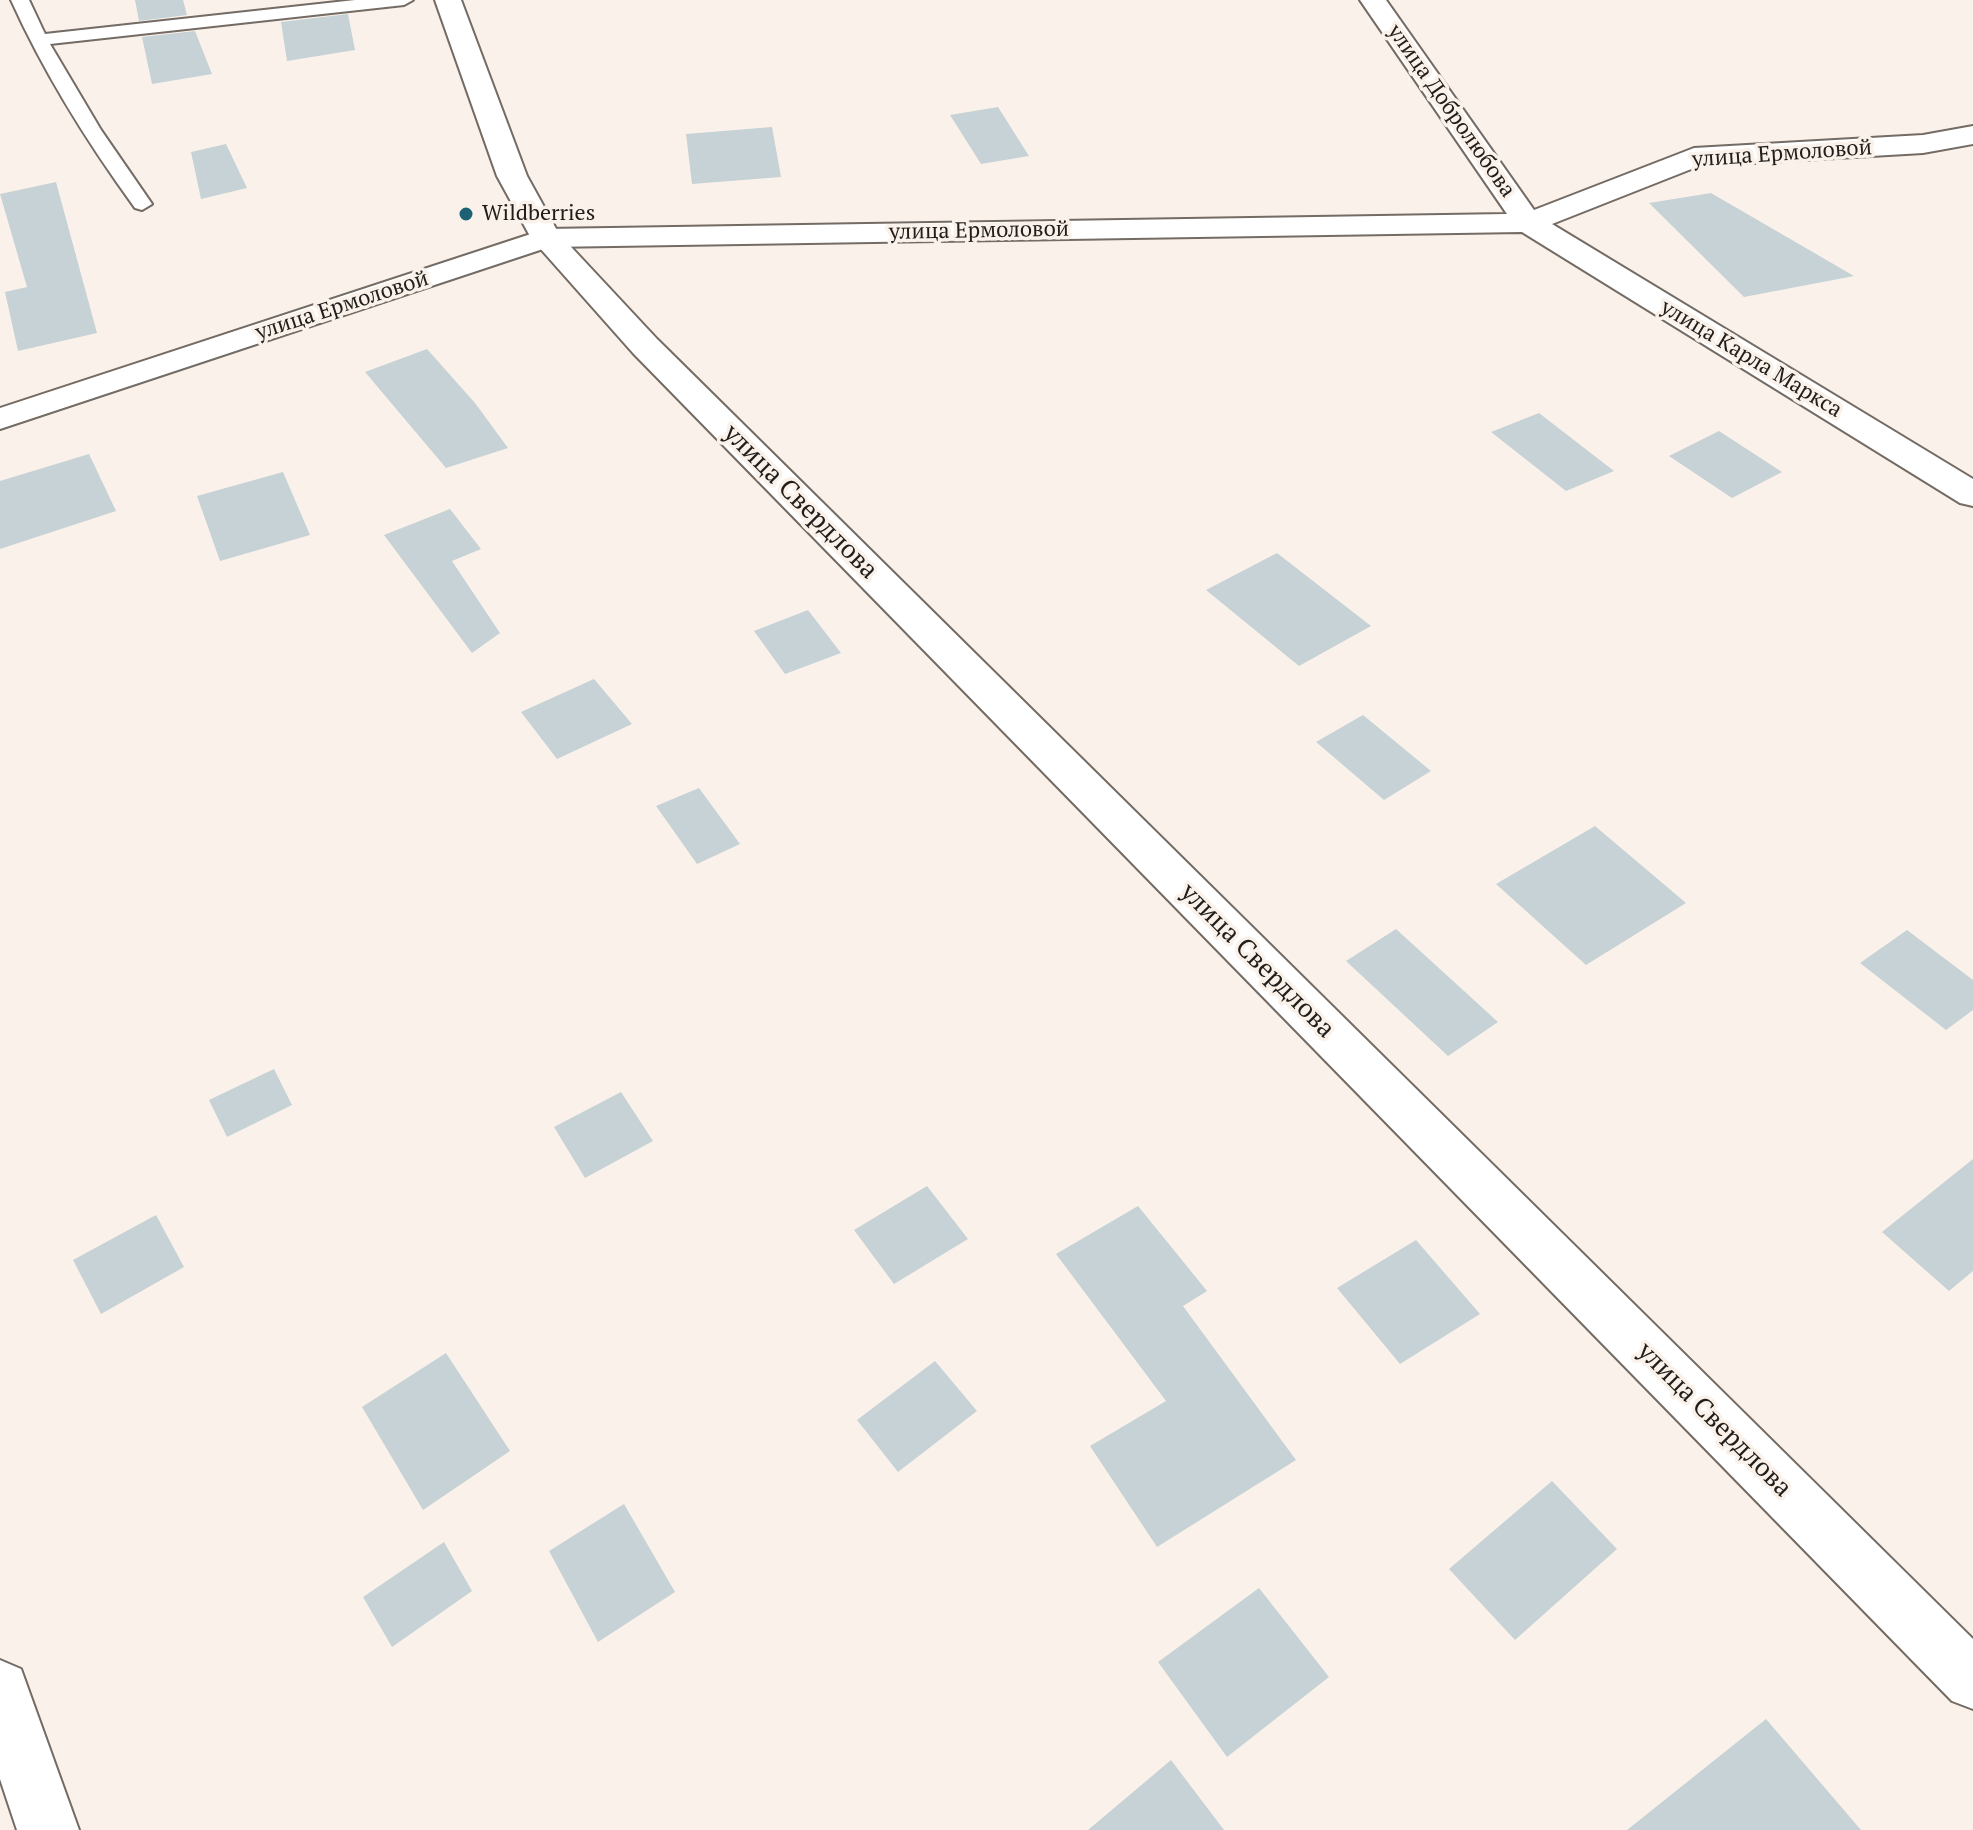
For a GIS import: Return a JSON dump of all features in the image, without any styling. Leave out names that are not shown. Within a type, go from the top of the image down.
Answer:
[{"type":"street","name":"улица Свердлова","points":[[448,0],[512,176],[546,238],[645,346],[1973,1680]]},
{"type":"street","name":"улица Добролюбова","points":[[1373,0],[1528,223]]},
{"type":"street","name":"улица Ермоловой","points":[[0,419],[546,238],[1528,223],[1694,157],[1923,144],[1973,135]]},
{"type":"street","name":"улица Карла Маркса","points":[[1528,223],[1973,495]]},
{"type":"street","points":[[0,1690],[48,1830]]},
{"type":"lane","points":[[20,0],[37,40],[89,131],[142,204]]},
{"type":"lane","points":[[216,0],[217,20]]},
{"type":"lane","points":[[37,40],[404,0]]},
{"type":"building","points":[[135,0],[183,0],[187,15],[139,21]]},
{"type":"building","points":[[348,14],[355,50],[287,61],[281,22]]},
{"type":"building","points":[[195,31],[212,74],[152,84],[142,37]]},
{"type":"building","points":[[998,107],[1029,156],[981,164],[950,115]]},
{"type":"building","points":[[772,127],[781,177],[692,184],[686,134]]},
{"type":"building","points":[[226,144],[247,188],[201,199],[191,152]]},
{"type":"building","points":[[56,182],[97,333],[18,351],[5,292],[27,287],[0,194]]},
{"type":"building","points":[[1711,193],[1854,276],[1744,297],[1649,203]]},
{"type":"building","points":[[427,349],[475,403],[508,448],[446,468],[365,372]]},
{"type":"building","points":[[1539,413],[1614,471],[1566,491],[1491,432]]},
{"type":"building","points":[[1719,431],[1782,472],[1732,498],[1669,456]]},
{"type":"building","points":[[89,454],[116,511],[0,549],[0,481]]},
{"type":"building","points":[[283,472],[310,535],[220,561],[197,496]]},
{"type":"building","points":[[450,509],[481,549],[452,561],[500,633],[472,653],[384,535]]},
{"type":"building","points":[[1277,553],[1371,626],[1299,666],[1206,590]]},
{"type":"building","points":[[808,610],[841,653],[785,674],[754,631]]},
{"type":"building","points":[[594,679],[632,724],[557,759],[521,712]]},
{"type":"building","points":[[1363,715],[1431,771],[1384,800],[1316,742]]},
{"type":"building","points":[[699,788],[740,844],[697,864],[656,806]]},
{"type":"building","points":[[1595,826],[1686,903],[1586,965],[1496,884]]},
{"type":"building","points":[[1396,929],[1498,1022],[1448,1056],[1346,961]]},
{"type":"building","points":[[1907,930],[1973,980],[1973,1010],[1946,1030],[1860,963]]},
{"type":"building","points":[[274,1069],[292,1105],[227,1137],[209,1100]]},
{"type":"building","points":[[621,1092],[653,1141],[585,1178],[554,1127]]},
{"type":"building","points":[[1973,1159],[1973,1271],[1949,1291],[1882,1232]]},
{"type":"building","points":[[927,1186],[968,1239],[894,1284],[854,1230]]},
{"type":"building","points":[[1138,1206],[1207,1291],[1183,1306],[1296,1460],[1157,1547],[1090,1446],[1166,1401],[1056,1254]]},
{"type":"building","points":[[156,1215],[184,1267],[101,1314],[73,1260]]},
{"type":"building","points":[[1416,1240],[1480,1314],[1400,1364],[1337,1288]]},
{"type":"building","points":[[446,1353],[510,1451],[423,1510],[362,1407]]},
{"type":"building","points":[[935,1361],[977,1411],[898,1472],[857,1420]]},
{"type":"building","points":[[1552,1481],[1617,1549],[1515,1640],[1449,1569]]},
{"type":"building","points":[[624,1504],[675,1592],[598,1642],[549,1551]]},
{"type":"building","points":[[444,1542],[472,1591],[392,1647],[363,1597]]},
{"type":"building","points":[[1259,1588],[1329,1677],[1227,1757],[1158,1662]]},
{"type":"building","points":[[1766,1719],[1861,1830],[1627,1830]]},
{"type":"building","points":[[1171,1760],[1224,1830],[1088,1830]]},
{"type":"place","name":"Wildberries","points":[[466,214]]}]
